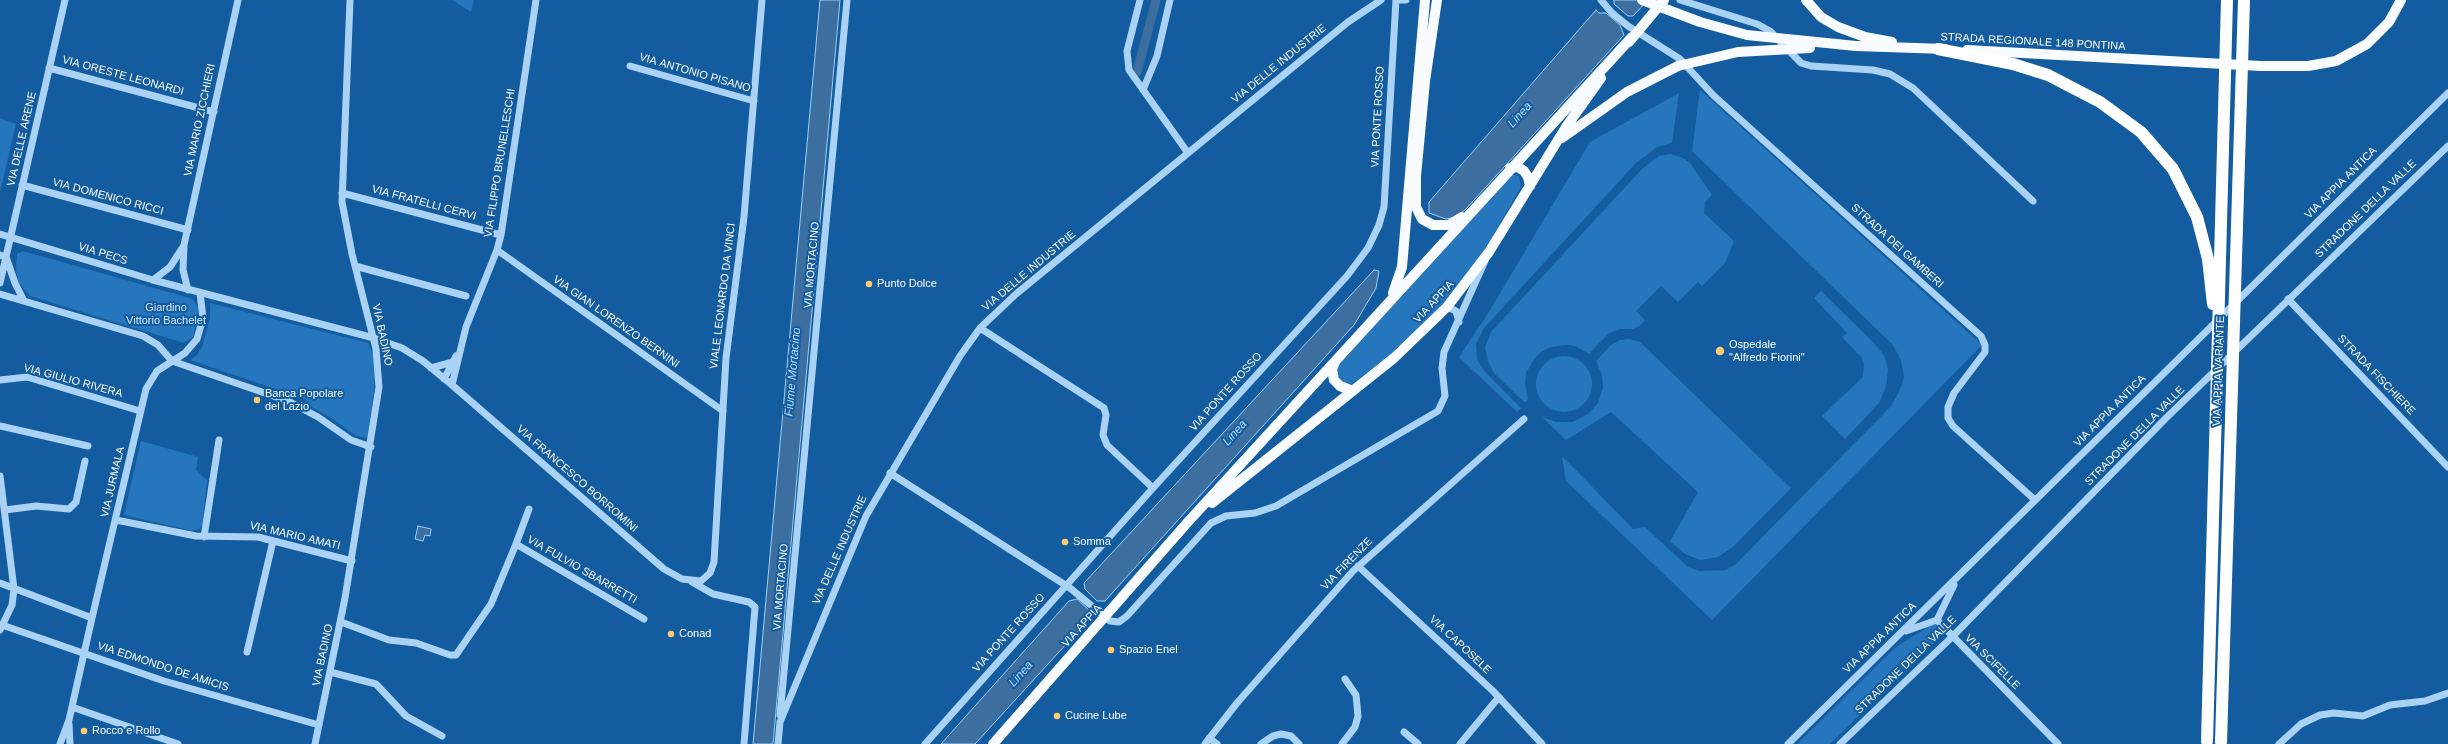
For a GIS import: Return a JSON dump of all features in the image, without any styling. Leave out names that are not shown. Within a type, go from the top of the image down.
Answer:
[{"type":"highway","name":"VIA APPIA VARIANTE","points":[[2208,741],[2227,0]]},
{"type":"highway","name":"VIA APPIA VARIANTE","points":[[2221,742],[2244,0]]},
{"type":"highway","points":[[1938,49],[2013,64],[2067,83],[2127,120],[2160,153],[2188,196],[2206,244],[2212,292],[2216,390]]},
{"type":"main road","points":[[1389,303],[1402,267],[1425,0]]},
{"type":"main road","points":[[1437,0],[1425,76],[1416,176],[1416,203],[1419,214],[1424,221],[1437,226],[1456,222],[1475,208]]},
{"type":"main road","name":"STRADA REGIONALE 148 PONTINA","points":[[1642,0],[1700,22],[1747,34],[1856,46],[2276,67],[2320,65],[2346,57],[2367,44],[2389,22],[2401,0]]},
{"type":"main road","name":"VIA APPIA","points":[[993,744],[1103,616],[1389,303],[1632,32],[1664,0]]},
{"type":"main road","points":[[1806,0],[1821,17],[1838,27],[1865,37],[1938,49]]},
{"type":"main road","name":"VIA APPIA","points":[[1187,523],[1402,352],[1447,307],[1489,252],[1556,143],[1632,32]]},
{"type":"main road","points":[[1556,143],[1628,92],[1678,66],[1738,52],[1856,46]]},
{"type":"main road","points":[[1510,168],[1518,167],[1524,171],[1529,180],[1530,186]]},
{"type":"main road","points":[[1336,360],[1332,369],[1334,380],[1340,386],[1353,391]]},
{"type":"street","name":"VIA DELLE ARENE","points":[[0,283],[3,256],[11,237],[65,0]]},
{"type":"street","name":"VIA MARIO ZICCHIERI","points":[[188,290],[183,270],[184,246],[238,0]]},
{"type":"street","name":"VIA BADINO","points":[[315,744],[341,622],[352,561],[371,447],[379,381],[374,338],[355,266],[344,215],[342,193],[350,0]]},
{"type":"street","name":"VIA FILIPPO BRUNELLESCHI","points":[[452,385],[460,347],[473,305],[497,250],[501,235],[536,0]]},
{"type":"street","name":"VIALE LEONARDO DA VINCI","points":[[692,582],[705,579],[714,562],[727,348],[744,217],[762,0]]},
{"type":"street","name":"VIA MORTACINO","points":[[780,722],[847,0]]},
{"type":"street","points":[[1140,0],[1128,48],[1127,63],[1130,74],[1188,153]]},
{"type":"street","points":[[1143,90],[1157,56],[1170,0]]},
{"type":"street","name":"VIA DELLE INDUSTRIE","points":[[778,744],[780,722],[852,544],[890,473],[960,356],[980,328],[1016,294],[1348,22],[1381,0]]},
{"type":"street","name":"VIA PONTE ROSSO","points":[[925,744],[1068,587],[1153,488],[1347,276],[1374,239],[1382,218],[1384,199],[1396,0],[1406,0]]},
{"type":"street","points":[[1680,0],[1757,24],[1770,31],[1801,63],[1810,66],[1873,70],[1890,74],[1912,88],[2032,201]]},
{"type":"street","points":[[1602,2],[1632,32]]},
{"type":"street","name":"STRADA DEI GAMBERI","points":[[1632,32],[1680,59],[1712,95],[1982,336],[1986,345],[1985,352],[1954,393],[1948,407],[1948,418],[1953,426],[2035,500]]},
{"type":"street","name":"VIA ANTONIO PISANO","points":[[630,66],[754,101]]},
{"type":"street","name":"VIA ORESTE LEONARDI","points":[[49,68],[214,112]]},
{"type":"street","name":"VIA APPIA ANTICA","points":[[1788,744],[2448,93]]},
{"type":"street","name":"STRADONE DELLA VALLE","points":[[1840,744],[1952,637],[2166,418],[2448,146]]},
{"type":"street","name":"VIA DOMENICO RICCI","points":[[22,185],[188,230]]},
{"type":"street","name":"VIA FRATELLI CERVI","points":[[342,193],[501,235]]},
{"type":"street","name":"VIA PECS","points":[[0,234],[188,290],[374,338],[402,348],[432,368]]},
{"type":"street","name":"VIA MARIO ZICCHIERI","points":[[153,280],[172,264],[184,246]]},
{"type":"street","name":"VIA GIAN LORENZO BERNINI","points":[[497,250],[723,411]]},
{"type":"street","points":[[890,473],[1068,587],[1103,616],[1117,622],[1125,618],[1205,529],[1215,520],[1231,515],[1255,513],[1276,506],[1436,413],[1445,396],[1442,368],[1443,356],[1489,252]]},
{"type":"street","points":[[3,256],[24,301]]},
{"type":"street","points":[[355,266],[466,296]]},
{"type":"street","points":[[172,361],[188,350],[198,335],[203,314],[200,293]]},
{"type":"street","points":[[0,294],[143,336],[158,345],[172,361],[288,401],[318,417],[351,440],[371,447]]},
{"type":"street","name":"STRADA FISCHIERE","points":[[2288,300],[2448,467]]},
{"type":"street","points":[[1447,307],[1456,311],[1459,322]]},
{"type":"street","points":[[980,328],[1104,408],[1106,415],[1103,435],[1107,446],[1153,488]]},
{"type":"street","name":"VIA FILIPPO BRUNELLESCHI","points":[[444,379],[460,347]]},
{"type":"street","name":"VIA JURMALA","points":[[92,618],[116,520],[140,411],[152,378],[157,371],[172,361]]},
{"type":"street","points":[[432,368],[453,362]]},
{"type":"street","name":"VIA FRANCESCO BORROMINI","points":[[432,368],[660,565],[674,575],[692,582],[713,594],[749,602],[755,607],[744,744]]},
{"type":"street","name":"VIA GIULIO RIVERA","points":[[0,380],[27,377],[140,411]]},
{"type":"street","name":"VIA FIRENZE","points":[[1205,744],[1358,566],[1524,419]]},
{"type":"street","points":[[0,426],[88,446]]},
{"type":"street","points":[[204,537],[219,440]]},
{"type":"street","points":[[5,510],[36,506],[69,509],[76,502],[85,461]]},
{"type":"street","points":[[0,476],[14,589],[12,605],[1,628]]},
{"type":"street","points":[[516,544],[529,508]]},
{"type":"street","name":"VIA MARIO AMATI","points":[[116,520],[186,535],[204,537],[248,536],[352,561]]},
{"type":"street","points":[[247,652],[273,541]]},
{"type":"street","name":"VIA FULVIO SBARRETTI","points":[[341,622],[389,640],[419,644],[450,656],[456,655],[491,604],[516,544],[644,620]]},
{"type":"street","name":"VIA CAPOSELE","points":[[1358,566],[1499,697],[1542,744]]},
{"type":"street","points":[[1902,632],[1937,620],[1947,596],[1966,569]]},
{"type":"street","points":[[0,583],[92,618],[69,720],[60,744]]},
{"type":"street","name":"VIA SCIFELLE","points":[[1937,620],[2058,744]]},
{"type":"street","name":"VIA EDMONDO DE AMICIS","points":[[1,628],[84,653],[200,692],[319,725]]},
{"type":"street","points":[[330,672],[379,685],[406,716],[442,736]]},
{"type":"street","points":[[1342,744],[1355,727],[1358,716],[1356,695],[1345,679]]},
{"type":"street","points":[[2278,744],[2301,724],[2320,715],[2334,713],[2363,716],[2390,705],[2425,701],[2448,693]]},
{"type":"street","points":[[1463,743],[1499,697]]},
{"type":"street","points":[[72,708],[178,744]]},
{"type":"street","points":[[69,720],[70,744]]},
{"type":"street","points":[[1404,732],[1418,744]]},
{"type":"street","points":[[1261,744],[1274,736],[1284,734],[1294,738],[1299,744]]},
{"type":"street","points":[[1209,738],[1217,744]]},
{"type":"green space","points":[[452,0],[474,0],[471,12]]},
{"type":"green space","points":[[1700,90],[1982,345],[1712,620],[1566,481],[1562,456],[1633,529],[1645,527],[1688,567],[1699,571],[1726,570],[1736,564],[1891,406],[1899,392],[1904,377],[1901,360],[1893,345],[1692,151]]},
{"type":"green space","points":[[1679,93],[1672,143],[1657,147],[1636,163],[1484,328],[1476,344],[1477,360],[1485,372],[1521,408],[1517,412],[1459,357],[1487,315],[1590,142]]},
{"type":"green space","points":[[0,118],[16,124],[0,192]]},
{"type":"green space","points":[[1670,154],[1683,158],[1690,163],[1712,195],[1705,202],[1704,213],[1734,241],[1725,263],[1702,286],[1698,282],[1678,302],[1662,287],[1659,288],[1636,311],[1645,320],[1641,325],[1633,329],[1620,329],[1609,333],[1589,354],[1576,346],[1566,345],[1550,347],[1541,352],[1534,359],[1526,373],[1525,384],[1528,399],[1525,403],[1494,373],[1488,361],[1485,347],[1491,332],[1642,169],[1659,156]]},
{"type":"green space","points":[[1510,174],[1519,176],[1521,187],[1488,244],[1448,301],[1393,353],[1351,384],[1343,382],[1337,375],[1337,366]]},
{"type":"green space","name":"Giardino Vittorio Bachelet","points":[[23,251],[193,299],[198,307],[198,316],[193,337],[184,343],[30,296],[19,283],[16,270],[17,254]]},
{"type":"green space","points":[[1821,291],[1875,344],[1885,357],[1888,370],[1886,386],[1879,403],[1845,439],[1822,416],[1863,377],[1864,364],[1861,357],[1842,337],[1847,333],[1814,298]]},
{"type":"green space","name":"Giardino Vittorio Bachelet","points":[[210,303],[368,343],[374,357],[375,370],[374,392],[367,438],[356,436],[333,419],[307,404],[305,399],[190,360],[197,355],[202,347],[210,318]]},
{"type":"green space","points":[[1630,339],[1640,342],[1791,488],[1733,547],[1718,557],[1701,560],[1685,554],[1670,541],[1698,492],[1611,412],[1566,440],[1542,417],[1556,422],[1573,422],[1588,414],[1598,403],[1603,388],[1602,375],[1596,361],[1611,345],[1620,340]]},
{"type":"green space","points":[[1564,356],[1575,358],[1584,364],[1590,373],[1592,384],[1590,395],[1584,404],[1575,410],[1564,412],[1553,410],[1544,404],[1538,395],[1536,384],[1538,373],[1544,364],[1553,358]]},
{"type":"green space","points":[[141,441],[198,457],[196,470],[207,480],[202,526],[199,529],[193,531],[124,515]]},
{"type":"green space","points":[[1931,625],[1939,625],[1944,631],[1943,634],[1830,744],[1797,744],[1896,647]]},
{"type":"water","name":"Fiume Mortacino","points":[[820,0],[840,0],[773,744],[753,744]]},
{"type":"water","points":[[1614,0],[1648,0],[1633,16],[1628,16],[1614,4]]},
{"type":"water","name":"Linea","points":[[1596,10],[1599,13],[1606,13],[1620,25],[1624,35],[1465,210],[1455,217],[1446,219],[1429,213],[1429,202]]},
{"type":"water","name":"Linea","points":[[1374,270],[1379,271],[1376,288],[1354,325],[1105,601],[1097,601],[1085,589],[1084,583]]},
{"type":"water","points":[[418,526],[431,529],[430,536],[425,535],[423,541],[415,539]]},
{"type":"water","name":"Linea","points":[[1077,599],[1089,610],[1090,618],[975,744],[941,744],[1069,601]]},
{"type":"waterway","points":[[1137,72],[1156,0]]},
{"type":"place","name":"Punto Dolce","points":[[869,284]]},
{"type":"place","name":"Ospedale \"Alfredo Fiorini\"","points":[[1720,351]]},
{"type":"place","name":"Banca Popolare del Lazio","points":[[257,400]]},
{"type":"place","name":"Somma","points":[[1065,542]]},
{"type":"place","name":"Conad","points":[[671,634]]},
{"type":"place","name":"Spazio Enel","points":[[1111,650]]},
{"type":"place","name":"Cucine Lube","points":[[1057,716]]},
{"type":"place","name":"Rocco e Rollo","points":[[84,731]]}]
